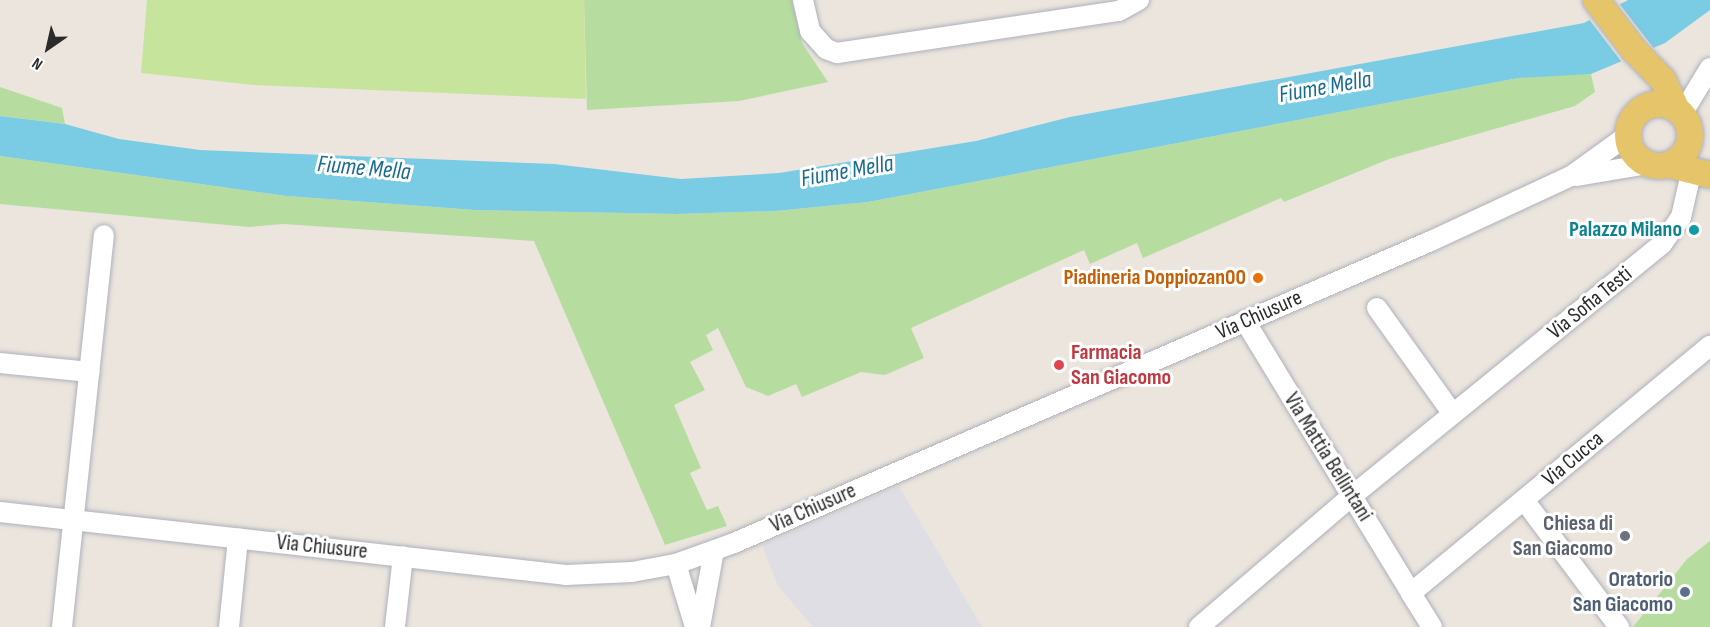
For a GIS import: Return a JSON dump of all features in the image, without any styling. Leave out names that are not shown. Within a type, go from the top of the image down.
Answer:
[{"type":"main road","points":[[1596,0],[1634,50],[1663,80],[1683,117],[1710,147]]},
{"type":"main road","points":[[1634,50],[1643,86],[1642,109],[1630,125],[1628,135],[1634,153],[1680,168],[1684,153],[1683,117]]},
{"type":"main road","points":[[1642,109],[1660,104],[1683,117]]},
{"type":"street","points":[[803,0],[810,31],[818,42],[837,53],[1119,11],[1138,0]]},
{"type":"street","points":[[1683,117],[1710,68]]},
{"type":"street","name":"Via Chiusure","points":[[0,512],[577,575],[632,572],[676,564],[714,551],[1245,321],[1571,176],[1628,135]]},
{"type":"street","name":"Via Chiusure","points":[[1571,176],[1680,168]]},
{"type":"street","name":"Via Sofia Testi","points":[[1198,627],[1352,496],[1668,239],[1681,217],[1680,168]]},
{"type":"street","points":[[62,627],[104,236]]},
{"type":"street","points":[[1377,308],[1453,414]]},
{"type":"street","name":"Via Mattia Bellintani","points":[[1245,321],[1411,593]]},
{"type":"street","name":"Via Cucca","points":[[1411,593],[1710,346]]},
{"type":"street","points":[[0,363],[90,372]]},
{"type":"street","points":[[1524,500],[1619,627]]},
{"type":"street","points":[[230,627],[238,538]]},
{"type":"street","points":[[700,627],[714,551]]},
{"type":"street","points":[[395,627],[403,556]]},
{"type":"street","points":[[676,564],[695,627]]},
{"type":"street","points":[[1411,593],[1432,627]]},
{"type":"shaded area","points":[[899,486],[982,627],[813,627],[778,586],[762,545]]},
{"type":"green space","points":[[147,0],[584,0],[586,99],[254,85],[141,73]]},
{"type":"green space","points":[[584,0],[792,0],[802,43],[828,82],[739,101],[587,110]]},
{"type":"green space","points":[[1558,73],[1591,74],[1595,92],[1575,106],[1389,159],[1284,202],[1281,198],[1143,258],[1137,243],[1090,264],[1084,250],[911,328],[924,358],[885,375],[861,372],[802,397],[796,384],[768,396],[746,387],[718,328],[706,335],[713,350],[690,362],[705,390],[674,405],[701,468],[690,473],[707,510],[718,506],[727,526],[665,545],[534,241],[283,224],[249,227],[0,204],[0,156],[287,196],[475,210],[676,214],[775,211],[868,202],[1518,78]]},
{"type":"green space","points":[[0,87],[62,108],[65,124],[0,116]]},
{"type":"green space","name":"Oratorio San Giacomo","points":[[1710,541],[1710,627],[1633,627],[1687,559]]},
{"type":"water","name":"Fiume Mella","points":[[1628,0],[1710,0],[1710,10],[1665,43],[1591,74],[1518,78],[868,202],[775,211],[676,214],[475,210],[287,196],[0,156],[0,116],[65,124],[119,139],[200,150],[554,164],[681,179],[779,173],[976,141],[1070,117],[1584,23]]},
{"type":"pier","points":[[1618,2],[1655,50],[1624,65],[1588,18]]},
{"type":"place","name":"Palazzo Milano","points":[[1694,230]]},
{"type":"place","name":"Piadineria Doppiozan00","points":[[1258,278]]},
{"type":"place","name":"Farmacia San Giacomo","points":[[1059,365]]},
{"type":"place","name":"Chiesa di San Giacomo","points":[[1625,536]]},
{"type":"place","name":"Oratorio San Giacomo","points":[[1685,592]]}]
